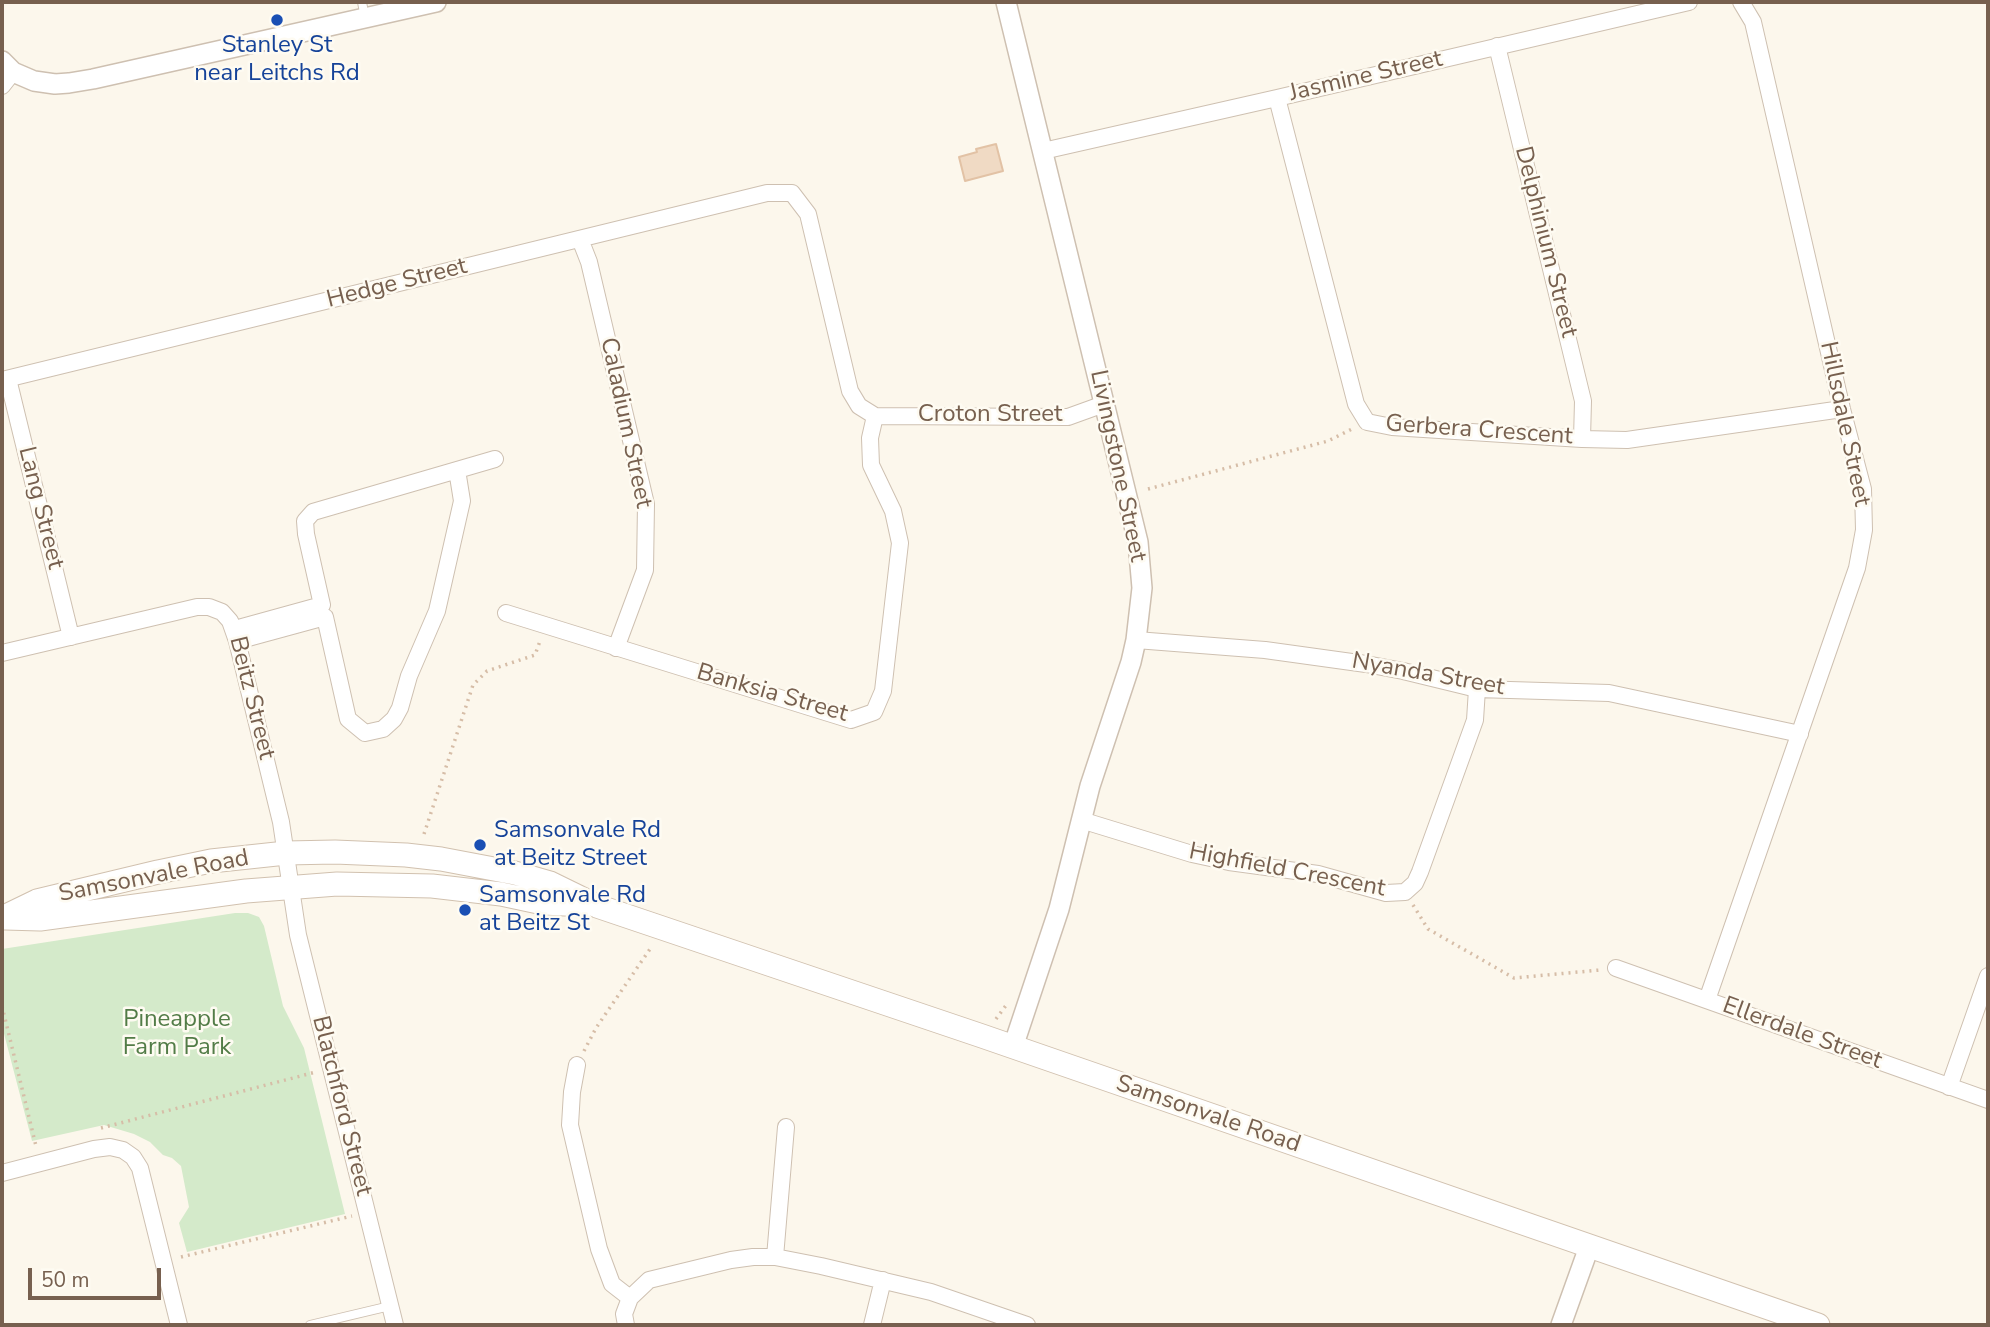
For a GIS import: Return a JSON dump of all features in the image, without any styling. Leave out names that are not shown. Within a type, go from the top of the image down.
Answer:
[{"type":"main road","name":"Samsonvale Road","points":[[2,918],[37,901],[211,861],[286,853],[372,853],[441,859],[481,866],[550,883],[597,906],[1818,1325]]},
{"type":"main road","name":"Samsonvale Road","points":[[2,918],[40,919],[219,894],[337,884],[432,886],[501,894],[543,903],[597,906]]},
{"type":"street","points":[[6,73],[44,83],[69,83],[363,10],[436,2]]},
{"type":"street","name":"Livingstone Street","points":[[1006,2],[1138,542],[1142,588],[1132,662],[1090,786],[1059,909],[1013,1047]]},
{"type":"street","name":"Jasmine Street","points":[[1043,150],[1689,2]]},
{"type":"street","name":"Hillsdale Street","points":[[1706,1000],[1857,568],[1864,530],[1863,489],[1753,22],[1741,2]]},
{"type":"street","name":"Delphinium Street","points":[[1497,46],[1583,401],[1582,439]]},
{"type":"street","name":"Gerbera Crescent","points":[[1276,98],[1356,404],[1367,422],[1392,427],[1627,440],[1842,409]]},
{"type":"street","name":"Hedge Street","points":[[5,379],[767,192],[792,193],[808,214],[850,391],[859,406],[875,416]]},
{"type":"street","name":"Caladium Street","points":[[580,239],[589,262],[646,504],[645,570],[616,648]]},
{"type":"street","name":"Lang Street","points":[[5,379],[71,637]]},
{"type":"street","name":"Croton Street","points":[[875,416],[1068,417],[1104,404]]},
{"type":"street","name":"Banksia Street","points":[[506,612],[851,720],[874,712],[883,691],[900,543],[893,511],[872,465],[870,438],[875,416]]},
{"type":"street","points":[[236,635],[322,605],[306,534],[305,521],[313,512],[495,459]]},
{"type":"street","points":[[236,635],[325,617],[348,719],[365,733],[383,729],[394,719],[400,708],[409,676],[437,611],[462,501],[457,470]]},
{"type":"street","name":"Beitz Street","points":[[2,653],[197,607],[209,607],[222,612],[230,621],[236,635],[281,822],[290,887]]},
{"type":"street","name":"Nyanda Street","points":[[1136,640],[1265,650],[1366,664],[1477,689],[1609,693],[1800,734]]},
{"type":"street","name":"Highfield Crescent","points":[[1081,820],[1192,854],[1229,862],[1318,874],[1387,893],[1405,892],[1415,883],[1420,872],[1475,720],[1477,689]]},
{"type":"street","name":"Blatchford Street","points":[[290,887],[301,946],[395,1325]]},
{"type":"street","name":"Ellerdale Street","points":[[1616,968],[1988,1100]]},
{"type":"street","points":[[1949,1087],[1988,976]]},
{"type":"street","points":[[577,1065],[570,1125],[599,1249],[612,1284],[630,1298]]},
{"type":"street","points":[[775,1257],[786,1126]]},
{"type":"street","points":[[2,1173],[110,1147],[133,1157],[141,1168],[179,1325]]},
{"type":"street","points":[[1561,1325],[1589,1247]]},
{"type":"street","points":[[626,1325],[624,1314],[630,1298],[649,1280],[753,1257],[775,1257],[883,1280],[931,1292],[1027,1325]]},
{"type":"street","points":[[872,1325],[883,1280]]},
{"type":"lane","points":[[310,1325],[390,1306]]},
{"type":"path","points":[[1148,489],[1328,441],[1367,422]]},
{"type":"path","points":[[424,834],[473,685],[487,671],[535,655],[545,625]]},
{"type":"path","points":[[1405,892],[1428,929],[1514,978],[1616,968]]},
{"type":"path","points":[[577,1065],[596,1028],[650,948]]},
{"type":"path","points":[[2,1006],[36,1146]]},
{"type":"path","points":[[102,1128],[316,1072]]},
{"type":"path","points":[[181,1257],[352,1216]]},
{"type":"green space","name":"Pineapple Farm Park","points":[[248,913],[259,917],[264,926],[283,1006],[304,1048],[345,1214],[187,1252],[179,1223],[189,1207],[181,1166],[172,1158],[163,1155],[150,1142],[104,1125],[32,1141],[2,1026],[2,949]]},
{"type":"building","points":[[996,144],[1003,171],[965,181],[959,157]]},
{"type":"place","name":"Stanley St near Leitchs Rd","points":[[277,20]]},
{"type":"place","name":"Samsonvale Rd at Beitz Street","points":[[480,845]]},
{"type":"place","name":"Samsonvale Rd at Beitz St","points":[[465,910]]}]
